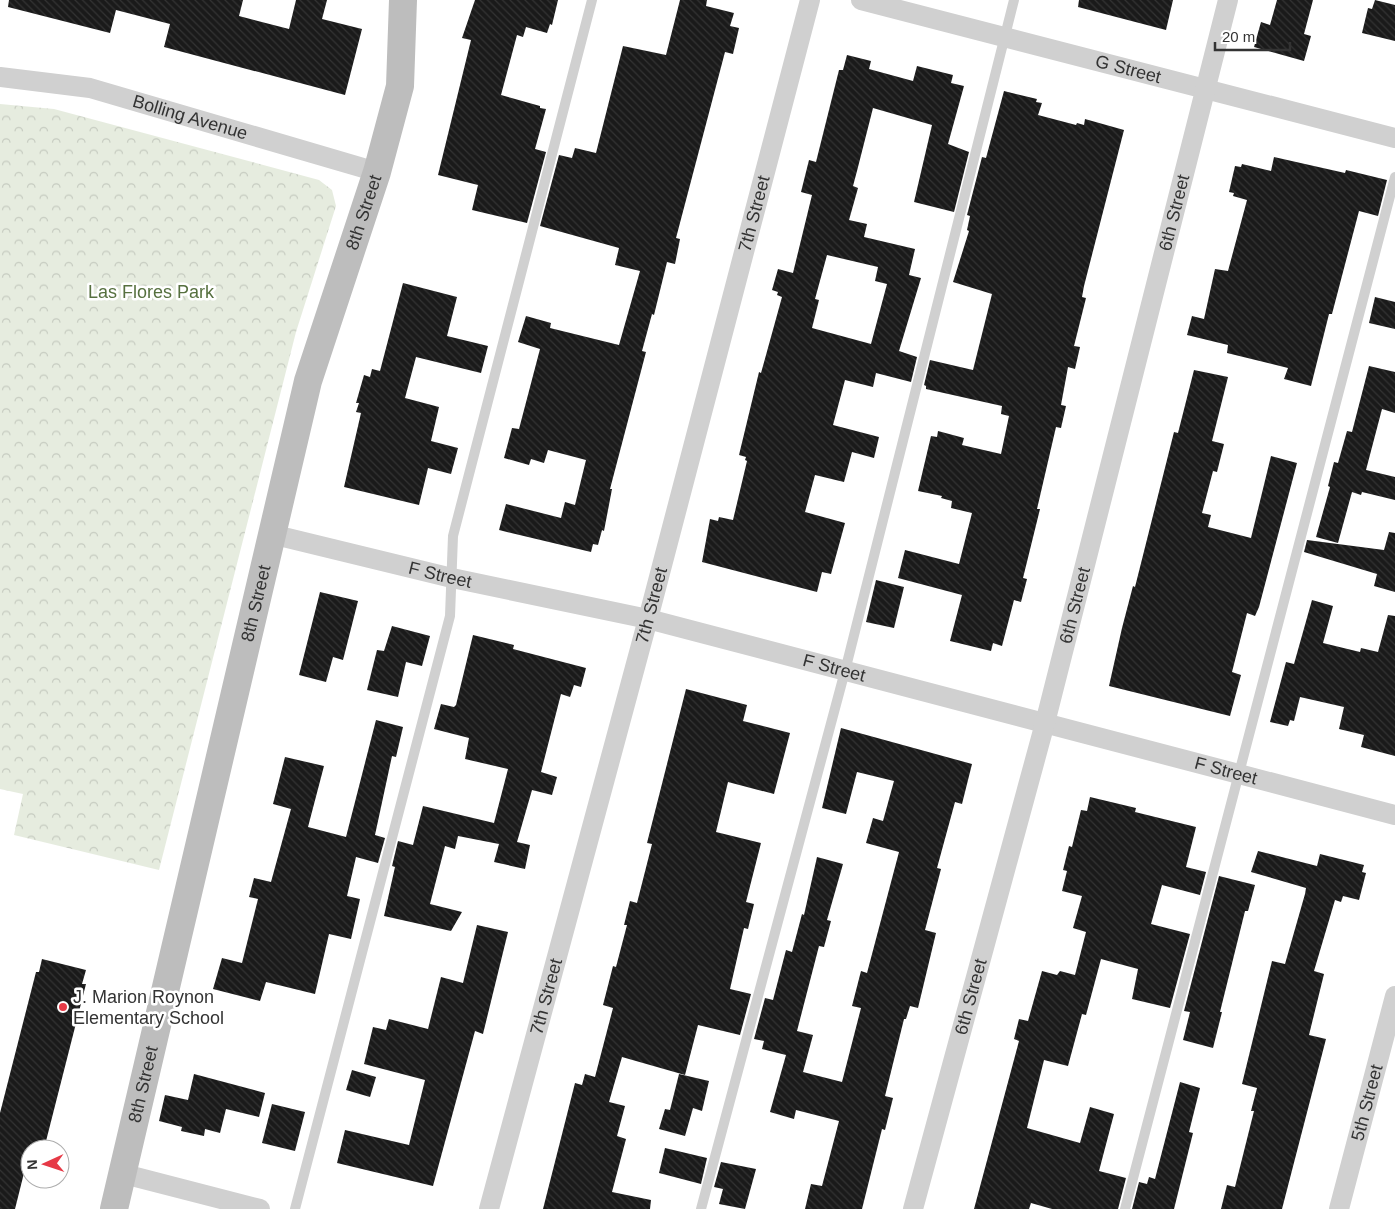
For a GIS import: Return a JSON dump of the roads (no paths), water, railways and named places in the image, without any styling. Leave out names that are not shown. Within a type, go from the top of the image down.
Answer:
[{"type":"street","name":"8th Street","points":[[114,1209],[124,1174],[308,380],[377,172],[400,86],[403,0]]},
{"type":"street","name":"7th Street","points":[[489,1209],[648,619],[810,0]]},
{"type":"street","name":"G Street","points":[[861,0],[1395,138]]},
{"type":"street","name":"6th Street","points":[[913,1209],[1044,724],[1228,0]]},
{"type":"street","name":"Bolling Avenue","points":[[0,78],[90,88],[377,172]]},
{"type":"street","name":"F Street","points":[[271,534],[452,578],[648,619],[1395,815]]},
{"type":"street","name":"5th Street","points":[[1339,1209],[1395,996]]},
{"type":"street","points":[[124,1174],[260,1209]]},
{"type":"lane","points":[[295,1209],[450,616],[453,536],[592,0]]},
{"type":"lane","points":[[702,1209],[845,671],[1014,0]]},
{"type":"lane","points":[[1126,1209],[1395,177]]},
{"type":"place","name":"J. Marion Roynon Elementary School","points":[[63,1007]]},
{"type":"park label","name":"Las Flores Park","points":[[151,292]]}]
